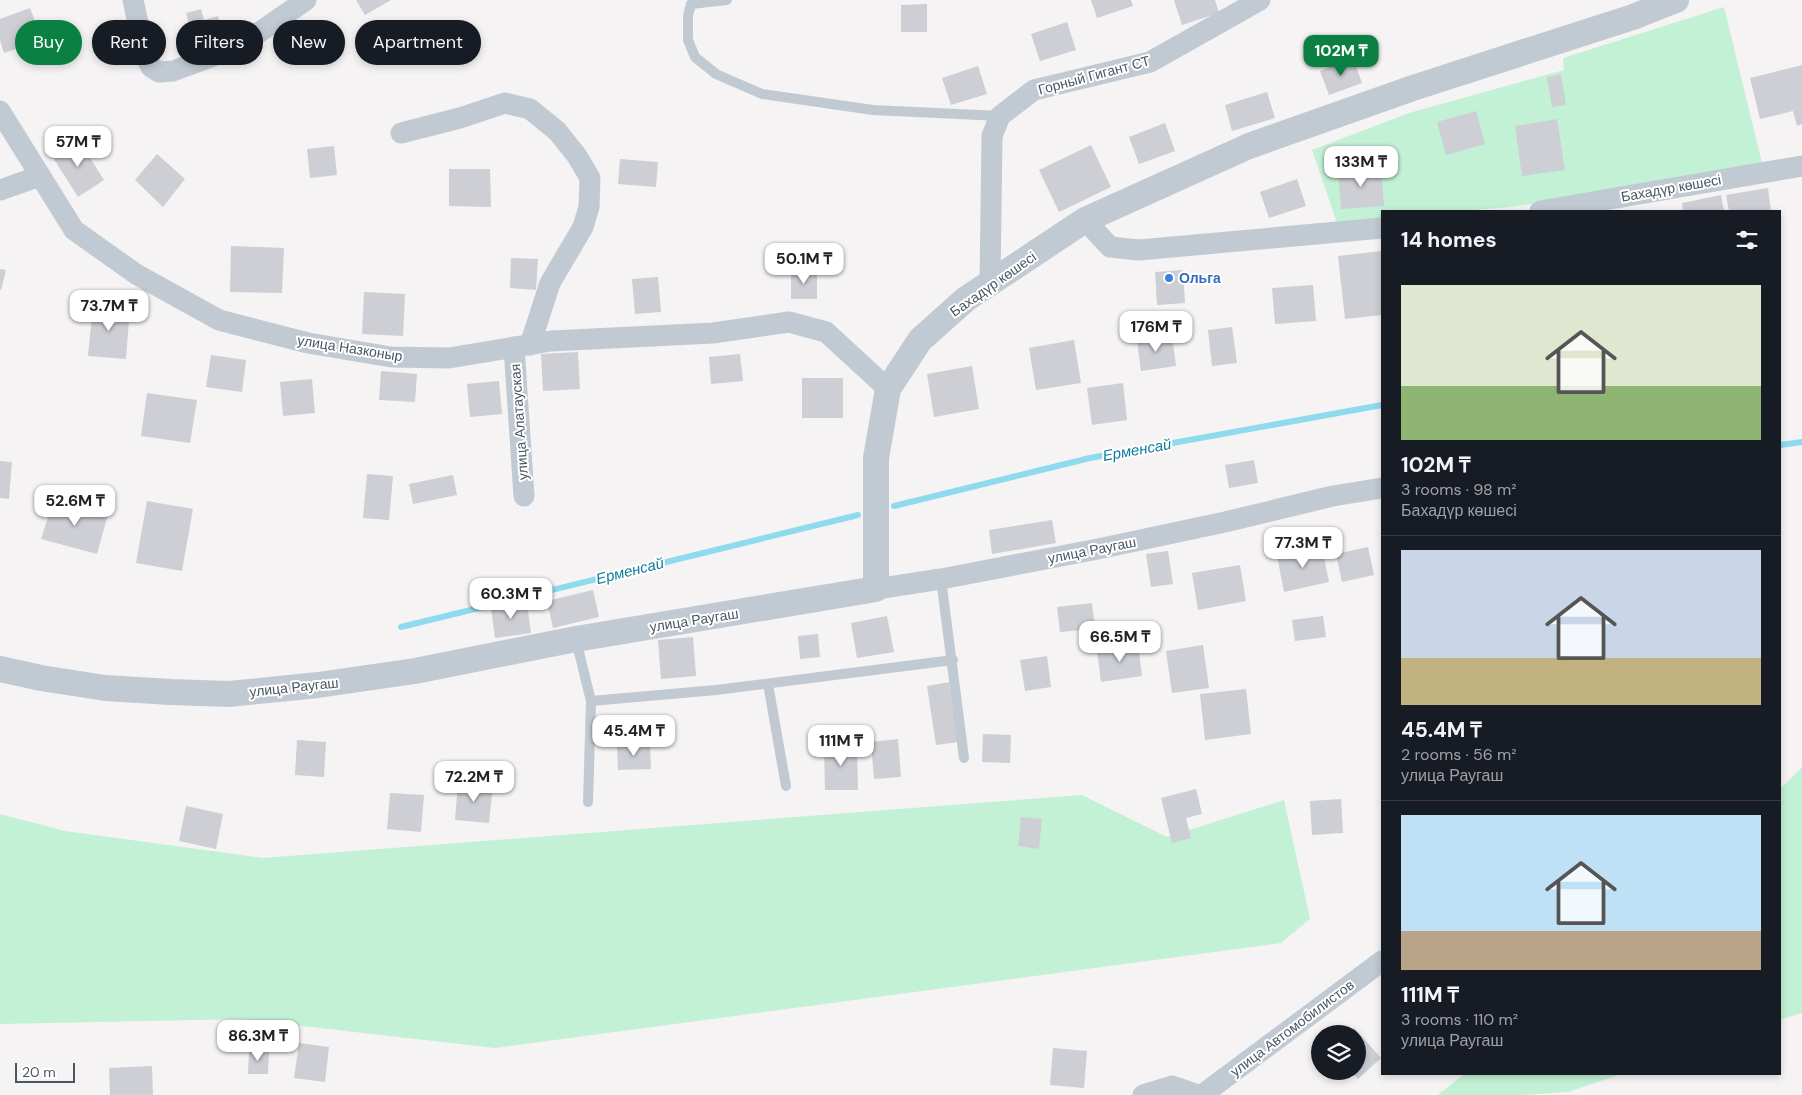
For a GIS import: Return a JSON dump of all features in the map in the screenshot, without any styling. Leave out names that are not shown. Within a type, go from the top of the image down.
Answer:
[{"type":"street","points":[[133,0],[145,56],[151,68],[160,72],[173,71],[238,47],[306,0]]},
{"type":"street","name":"Горный Гигант СТ","points":[[1000,116],[1034,90],[1150,62],[1260,0]]},
{"type":"street","name":"Бахадүр көшесі","points":[[876,589],[876,458],[888,389],[920,340],[966,299],[1084,220],[1249,146],[1413,88],[1633,17],[1676,0]]},
{"type":"street","name":"улица Алатауская","points":[[401,133],[505,104],[530,109],[557,131],[577,156],[590,178],[589,206],[582,227],[550,283],[522,346],[524,496]]},
{"type":"street","name":"улица Назконыр","points":[[0,112],[74,230],[136,274],[219,320],[308,344],[391,357],[449,358],[551,342],[713,333],[789,322],[826,332],[888,389]]},
{"type":"street","points":[[990,284],[992,136],[1000,116]]},
{"type":"street","name":"Бахадүр көшесі","points":[[1546,210],[1802,166]]},
{"type":"street","points":[[0,190],[40,176]]},
{"type":"street","points":[[1084,220],[1110,247],[1139,250],[1381,228]]},
{"type":"street","name":"улица Раугаш","points":[[0,669],[41,678],[105,688],[171,692],[229,694],[318,685],[415,671],[576,639],[941,579],[1138,541],[1333,496],[1381,488]]},
{"type":"street","name":"улица Автомобилистов","points":[[1202,1095],[1381,962]]},
{"type":"street","points":[[1144,1095],[1172,1086],[1198,1095]]},
{"type":"lane","points":[[727,0],[691,4],[688,16],[688,40],[695,57],[716,74],[754,91],[762,94],[873,110],[1000,116]]},
{"type":"lane","points":[[941,579],[953,660],[964,758]]},
{"type":"lane","points":[[576,639],[591,701],[588,802]]},
{"type":"lane","points":[[591,701],[716,690],[953,660]]},
{"type":"lane","points":[[768,684],[786,786]]},
{"type":"green space","points":[[1724,7],[1763,167],[1582,198],[1508,207],[1474,210],[1381,210],[1381,219],[1337,223],[1312,150],[1409,113],[1564,70],[1563,58]]},
{"type":"green space","points":[[1802,767],[1802,1013],[1781,1020],[1781,788]]},
{"type":"green space","points":[[1082,795],[1167,837],[1284,800],[1310,919],[1281,943],[495,1048],[242,1019],[0,1024],[0,814],[65,831],[263,858]]},
{"type":"green space","points":[[1463,1075],[1618,1075],[1568,1092],[1523,1095],[1438,1095]]},
{"type":"building","points":[[356,0],[391,0],[365,15]]},
{"type":"building","points":[[1091,0],[1131,0],[1133,6],[1097,18]]},
{"type":"building","points":[[1174,0],[1215,0],[1219,13],[1182,25]]},
{"type":"building","points":[[927,4],[927,32],[901,32],[901,5]]},
{"type":"building","points":[[30,8],[34,20],[15,20],[15,49],[4,53],[0,40],[0,19]]},
{"type":"building","points":[[201,9],[204,20],[188,20],[186,13]]},
{"type":"building","points":[[218,16],[219,20],[204,20]]},
{"type":"building","points":[[1067,22],[1076,50],[1040,61],[1031,34]]},
{"type":"building","points":[[1353,58],[1362,83],[1329,95],[1320,71]]},
{"type":"building","points":[[1802,65],[1802,124],[1797,126],[1793,111],[1760,119],[1750,78]]},
{"type":"building","points":[[978,66],[987,94],[951,105],[942,78]]},
{"type":"building","points":[[1561,74],[1566,105],[1552,107],[1547,77]]},
{"type":"building","points":[[1267,92],[1275,118],[1232,131],[1225,105]]},
{"type":"building","points":[[1476,111],[1485,144],[1446,155],[1437,122]]},
{"type":"building","points":[[1557,119],[1565,170],[1522,176],[1515,126]]},
{"type":"building","points":[[1165,123],[1175,151],[1139,164],[1129,137]]},
{"type":"building","points":[[78,139],[104,180],[78,197],[52,156]]},
{"type":"building","points":[[1091,145],[1111,187],[1059,212],[1039,170]]},
{"type":"building","points":[[334,146],[337,175],[310,178],[307,149]]},
{"type":"building","points":[[157,154],[185,179],[163,207],[135,180]]},
{"type":"building","points":[[620,159],[658,162],[656,187],[618,184]]},
{"type":"building","points":[[1381,166],[1384,206],[1341,209],[1338,170]]},
{"type":"building","points":[[449,169],[490,169],[491,207],[449,206]]},
{"type":"building","points":[[1297,179],[1306,206],[1269,218],[1260,192]]},
{"type":"building","points":[[1768,188],[1771,210],[1729,210],[1726,195]]},
{"type":"building","points":[[1721,195],[1724,210],[1683,210],[1682,203]]},
{"type":"building","points":[[231,246],[284,248],[282,293],[230,292]]},
{"type":"building","points":[[1381,251],[1381,315],[1345,319],[1338,256]]},
{"type":"building","points":[[511,258],[538,259],[536,290],[510,288]]},
{"type":"building","points":[[0,269],[6,270],[1,290],[0,290]]},
{"type":"building","points":[[1183,270],[1185,303],[1157,305],[1155,272]]},
{"type":"building","points":[[817,271],[817,299],[791,299],[791,272]]},
{"type":"building","points":[[658,277],[661,312],[635,314],[632,279]]},
{"type":"building","points":[[1313,285],[1316,321],[1275,324],[1272,288]]},
{"type":"building","points":[[364,292],[405,294],[403,336],[362,334]]},
{"type":"building","points":[[93,305],[130,308],[126,359],[88,356]]},
{"type":"building","points":[[1232,327],[1237,363],[1212,366],[1208,330]]},
{"type":"building","points":[[1172,335],[1176,366],[1141,371],[1137,340]]},
{"type":"building","points":[[1074,340],[1081,383],[1036,390],[1029,348]]},
{"type":"building","points":[[578,352],[580,389],[543,391],[541,354]]},
{"type":"building","points":[[740,354],[743,381],[711,384],[709,357]]},
{"type":"building","points":[[211,355],[246,360],[242,392],[206,387]]},
{"type":"building","points":[[972,366],[979,409],[934,417],[927,374]]},
{"type":"building","points":[[381,371],[417,374],[415,402],[379,400]]},
{"type":"building","points":[[802,378],[843,378],[843,418],[802,418]]},
{"type":"building","points":[[312,379],[315,413],[283,416],[280,382]]},
{"type":"building","points":[[499,381],[502,414],[470,417],[467,384]]},
{"type":"building","points":[[1123,383],[1127,420],[1092,425],[1087,388]]},
{"type":"building","points":[[147,393],[197,400],[190,443],[141,436]]},
{"type":"building","points":[[1254,460],[1258,483],[1229,488],[1225,465]]},
{"type":"building","points":[[0,461],[12,462],[9,499],[0,498]]},
{"type":"building","points":[[367,474],[393,476],[389,520],[363,518]]},
{"type":"building","points":[[453,475],[457,495],[413,504],[409,484]]},
{"type":"building","points":[[54,499],[108,514],[97,554],[41,539]]},
{"type":"building","points":[[147,501],[193,509],[182,571],[136,563]]},
{"type":"building","points":[[1052,520],[1056,543],[992,554],[989,530]]},
{"type":"building","points":[[1322,547],[1329,582],[1284,592],[1277,556]]},
{"type":"building","points":[[1368,547],[1374,575],[1342,582],[1336,554]]},
{"type":"building","points":[[1168,551],[1173,584],[1151,587],[1146,554]]},
{"type":"building","points":[[1240,565],[1246,601],[1198,610],[1192,573]]},
{"type":"building","points":[[593,590],[599,617],[553,628],[547,601]]},
{"type":"building","points":[[527,603],[531,633],[495,638],[491,608]]},
{"type":"building","points":[[1092,603],[1095,629],[1060,632],[1057,607]]},
{"type":"building","points":[[887,616],[894,652],[857,658],[851,623]]},
{"type":"building","points":[[1323,616],[1326,637],[1295,641],[1292,620]]},
{"type":"building","points":[[818,634],[820,657],[800,659],[798,636]]},
{"type":"building","points":[[693,637],[696,676],[661,679],[658,640]]},
{"type":"building","points":[[1138,644],[1142,676],[1101,682],[1097,650]]},
{"type":"building","points":[[1203,645],[1209,688],[1172,693],[1166,651]]},
{"type":"building","points":[[1047,656],[1051,687],[1025,691],[1020,660]]},
{"type":"building","points":[[949,682],[958,742],[936,745],[927,686]]},
{"type":"building","points":[[1246,689],[1251,734],[1205,740],[1200,694]]},
{"type":"building","points":[[983,734],[1011,735],[1010,763],[982,762]]},
{"type":"building","points":[[898,739],[901,777],[874,779],[871,742]]},
{"type":"building","points":[[297,740],[326,742],[324,777],[295,775]]},
{"type":"building","points":[[650,743],[651,769],[618,770],[617,744]]},
{"type":"building","points":[[857,743],[858,790],[825,790],[824,744]]},
{"type":"building","points":[[458,783],[493,786],[489,823],[455,820]]},
{"type":"building","points":[[1196,789],[1202,814],[1186,818],[1191,838],[1172,843],[1161,798]]},
{"type":"building","points":[[390,793],[424,795],[421,832],[387,829]]},
{"type":"building","points":[[1341,799],[1343,833],[1312,835],[1310,801]]},
{"type":"building","points":[[186,806],[223,814],[216,849],[179,841]]},
{"type":"building","points":[[1021,817],[1042,819],[1039,849],[1018,846]]},
{"type":"building","points":[[1366,1041],[1381,1058],[1366,1072]]},
{"type":"building","points":[[299,1043],[329,1047],[325,1082],[294,1078]]},
{"type":"building","points":[[1053,1048],[1087,1051],[1084,1088],[1050,1085]]},
{"type":"building","points":[[249,1051],[269,1051],[268,1074],[248,1074]]},
{"type":"building","points":[[152,1066],[153,1095],[110,1095],[109,1068]]},
{"type":"waterway","name":"Ерменсай","points":[[894,506],[1090,458],[1381,405]]},
{"type":"waterway","name":"Ерменсай","points":[[1781,445],[1802,442]]},
{"type":"waterway","name":"Ерменсай","points":[[401,627],[858,515]]},
{"type":"place","name":"Ольга","points":[[1169,278]]}]
